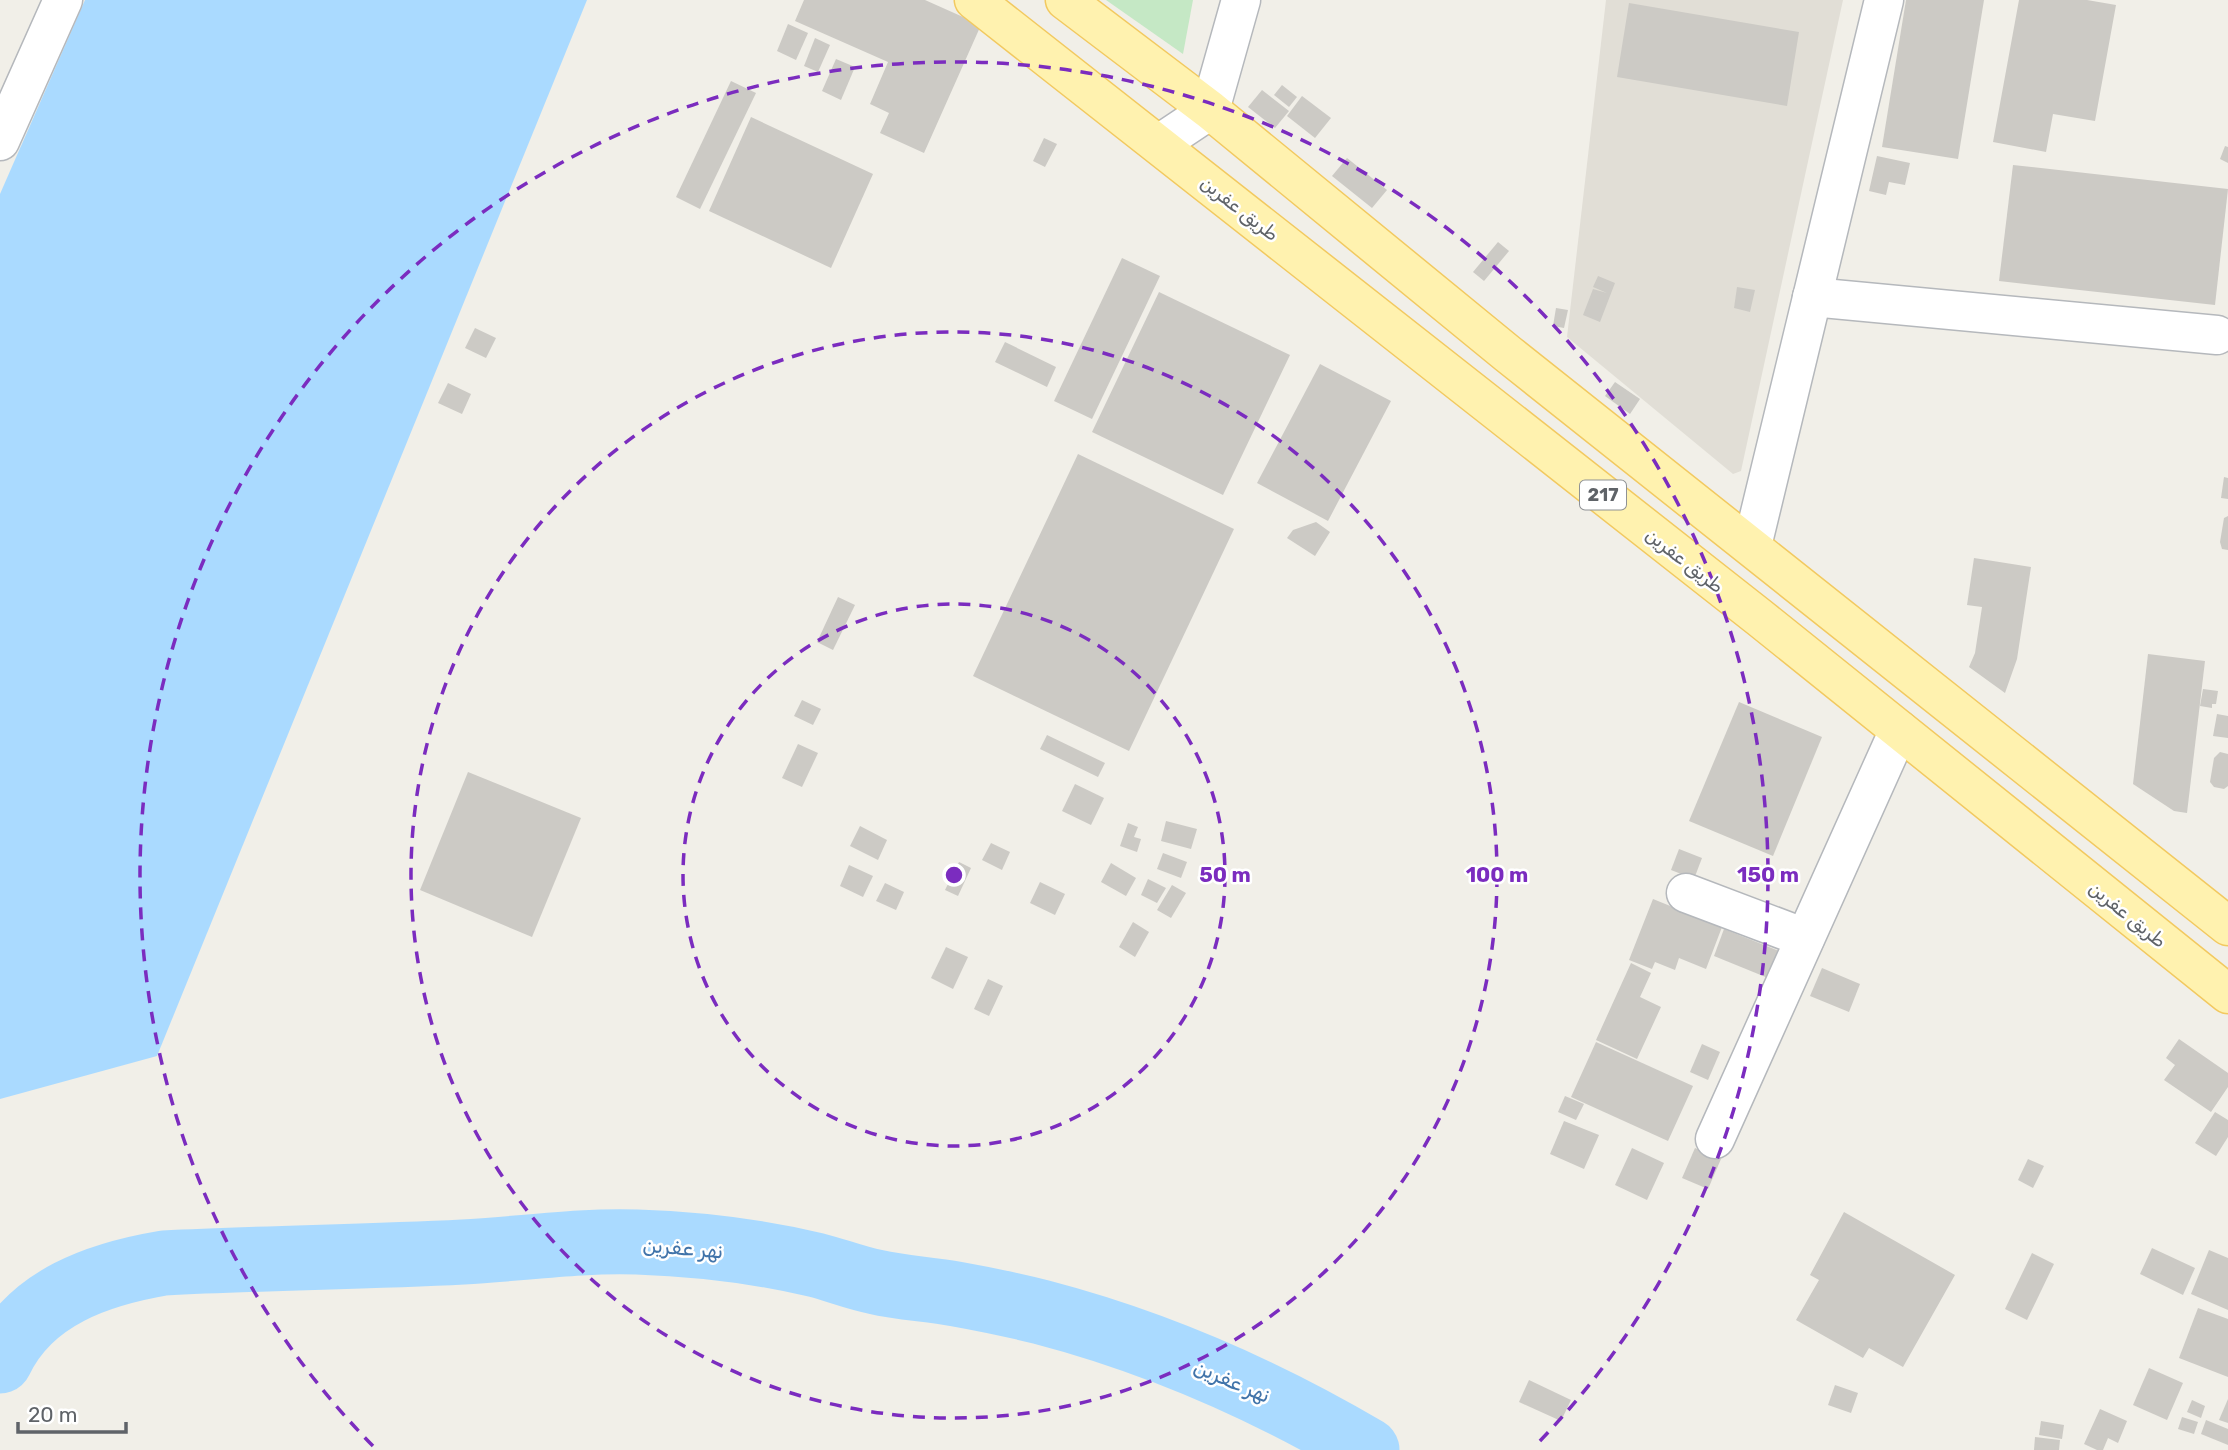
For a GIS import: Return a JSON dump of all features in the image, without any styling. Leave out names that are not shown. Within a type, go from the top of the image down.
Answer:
[{"type":"main road","name":"طريق عفرين","points":[[974,0],[2228,993]]},
{"type":"main road","name":"217","points":[[1065,0],[1210,110],[1508,355],[2228,926]]},
{"type":"street","points":[[0,141],[63,0]]},
{"type":"street","points":[[1159,144],[1210,110],[1241,0]]},
{"type":"street","points":[[1752,547],[1884,0]]},
{"type":"street","points":[[1812,297],[2217,335]]},
{"type":"street","points":[[1715,1139],[1899,730]]},
{"type":"street","points":[[1686,892],[1805,938]]},
{"type":"shaded area","points":[[1606,0],[1843,0],[1741,471],[1733,474],[1567,337]]},
{"type":"green space","points":[[1106,0],[1193,0],[1183,54]]},
{"type":"water","points":[[85,0],[587,0],[157,1056],[0,1099],[0,194]]},
{"type":"building","points":[[804,0],[925,0],[981,25],[924,153],[880,133],[889,113],[870,104],[888,62],[795,21]]},
{"type":"building","points":[[1906,0],[1984,0],[1958,159],[1882,147]]},
{"type":"building","points":[[2019,0],[2087,0],[2116,5],[2095,121],[2053,114],[2046,152],[1993,142]]},
{"type":"building","points":[[1629,3],[1799,32],[1787,106],[1617,77]]},
{"type":"building","points":[[788,24],[808,33],[796,60],[777,51]]},
{"type":"building","points":[[815,38],[830,45],[818,72],[804,66]]},
{"type":"building","points":[[836,59],[855,67],[841,100],[822,91]]},
{"type":"building","points":[[731,81],[756,93],[700,209],[676,197]]},
{"type":"building","points":[[1282,85],[1297,97],[1289,107],[1274,95]]},
{"type":"building","points":[[1262,90],[1289,111],[1275,128],[1248,107]]},
{"type":"building","points":[[1302,96],[1331,118],[1315,138],[1287,116]]},
{"type":"building","points":[[751,117],[873,174],[831,268],[709,211]]},
{"type":"building","points":[[1044,138],[1057,144],[1045,167],[1033,161]]},
{"type":"building","points":[[2225,146],[2228,147],[2228,163],[2220,159]]},
{"type":"building","points":[[1877,156],[1910,163],[1905,185],[1889,182],[1886,195],[1869,191]]},
{"type":"building","points":[[1347,158],[1387,190],[1372,208],[1332,176]]},
{"type":"building","points":[[2013,165],[2228,189],[2215,305],[1999,281]]},
{"type":"building","points":[[1498,242],[1509,251],[1484,281],[1473,272]]},
{"type":"building","points":[[1122,258],[1160,276],[1092,419],[1054,401]]},
{"type":"building","points":[[1598,276],[1615,283],[1600,322],[1583,315],[1593,289],[1607,293],[1593,287]]},
{"type":"building","points":[[1737,287],[1755,290],[1750,312],[1734,308]]},
{"type":"building","points":[[1159,292],[1290,355],[1223,495],[1092,432]]},
{"type":"building","points":[[1556,308],[1568,310],[1564,328],[1553,326]]},
{"type":"building","points":[[475,328],[496,338],[486,358],[465,348]]},
{"type":"building","points":[[1005,342],[1056,367],[1047,387],[995,362]]},
{"type":"building","points":[[1320,364],[1391,401],[1328,521],[1257,483]]},
{"type":"building","points":[[1615,382],[1640,399],[1630,414],[1605,396]]},
{"type":"building","points":[[448,383],[471,394],[462,414],[438,403]]},
{"type":"building","points":[[1078,454],[1234,529],[1129,751],[973,676]]},
{"type":"building","points":[[2224,477],[2228,478],[2228,499],[2221,498]]},
{"type":"building","points":[[2228,516],[2228,550],[2222,549],[2220,542],[2224,518]]},
{"type":"building","points":[[1316,522],[1330,532],[1315,556],[1287,538],[1293,530]]},
{"type":"building","points":[[1974,558],[2031,567],[2017,659],[2005,693],[1969,667],[1975,653],[1982,607],[1967,605]]},
{"type":"building","points":[[838,597],[855,605],[833,650],[817,642]]},
{"type":"building","points":[[2148,654],[2205,661],[2187,813],[2174,811],[2133,784]]},
{"type":"building","points":[[2203,689],[2218,691],[2216,704],[2212,704],[2212,708],[2200,706]]},
{"type":"building","points":[[802,700],[821,709],[813,725],[794,716]]},
{"type":"building","points":[[1739,702],[1822,737],[1773,856],[1689,821]]},
{"type":"building","points":[[2217,714],[2228,716],[2228,738],[2213,736]]},
{"type":"building","points":[[1047,735],[1105,763],[1098,777],[1040,749]]},
{"type":"building","points":[[798,744],[818,753],[802,787],[782,778]]},
{"type":"building","points":[[2220,752],[2228,754],[2228,786],[2224,789],[2214,787],[2210,782],[2214,758]]},
{"type":"building","points":[[468,772],[581,818],[532,937],[420,890]]},
{"type":"building","points":[[1075,784],[1104,798],[1091,825],[1062,811]]},
{"type":"building","points":[[1166,821],[1197,829],[1191,849],[1161,841]]},
{"type":"building","points":[[1128,823],[1138,827],[1134,837],[1141,839],[1137,852],[1120,846]]},
{"type":"building","points":[[860,826],[887,840],[878,860],[850,846]]},
{"type":"building","points":[[991,843],[1010,852],[1002,870],[982,860]]},
{"type":"building","points":[[1679,849],[1702,858],[1694,879],[1671,870]]},
{"type":"building","points":[[1163,853],[1187,862],[1181,878],[1157,869]]},
{"type":"building","points":[[959,862],[971,868],[958,896],[945,890]]},
{"type":"building","points":[[1111,863],[1136,878],[1126,896],[1101,882]]},
{"type":"building","points":[[849,865],[873,876],[863,897],[840,886]]},
{"type":"building","points":[[1148,879],[1166,888],[1157,903],[1141,895]]},
{"type":"building","points":[[1040,882],[1065,894],[1055,915],[1030,903]]},
{"type":"building","points":[[885,883],[904,892],[896,910],[876,901]]},
{"type":"building","points":[[1172,885],[1186,893],[1171,918],[1157,910]]},
{"type":"building","points":[[1653,899],[1722,927],[1706,969],[1679,958],[1675,970],[1655,962],[1652,969],[1629,960]]},
{"type":"building","points":[[1133,922],[1149,932],[1135,957],[1119,947]]},
{"type":"building","points":[[1724,929],[1779,951],[1768,978],[1714,956]]},
{"type":"building","points":[[946,947],[968,957],[953,989],[931,978]]},
{"type":"building","points":[[1631,963],[1651,973],[1640,997],[1661,1007],[1637,1059],[1596,1040]]},
{"type":"building","points":[[1822,968],[1860,984],[1849,1012],[1810,996]]},
{"type":"building","points":[[988,979],[1003,986],[989,1016],[974,1009]]},
{"type":"building","points":[[2179,1039],[2228,1073],[2228,1087],[2211,1112],[2164,1080],[2175,1065],[2166,1058]]},
{"type":"building","points":[[1596,1042],[1693,1086],[1668,1141],[1571,1097]]},
{"type":"building","points":[[1702,1044],[1720,1052],[1708,1080],[1690,1072]]},
{"type":"building","points":[[1565,1096],[1584,1104],[1576,1120],[1558,1112]]},
{"type":"building","points":[[2215,1112],[2228,1120],[2228,1137],[2216,1156],[2195,1143]]},
{"type":"building","points":[[1564,1121],[1599,1135],[1584,1169],[1550,1154]]},
{"type":"building","points":[[1632,1148],[1664,1163],[1647,1200],[1615,1185]]},
{"type":"building","points":[[1695,1148],[1721,1159],[1708,1189],[1682,1178]]},
{"type":"building","points":[[2028,1159],[2044,1166],[2033,1188],[2018,1180]]},
{"type":"building","points":[[1844,1212],[1955,1275],[1903,1367],[1869,1348],[1863,1358],[1796,1320],[1819,1280],[1810,1275]]},
{"type":"building","points":[[2152,1248],[2195,1268],[2183,1295],[2140,1274]]},
{"type":"building","points":[[2209,1250],[2228,1258],[2228,1310],[2191,1294]]},
{"type":"building","points":[[2032,1253],[2054,1264],[2027,1320],[2005,1309]]},
{"type":"building","points":[[2198,1308],[2228,1319],[2228,1377],[2179,1358]]},
{"type":"building","points":[[2149,1368],[2183,1383],[2167,1420],[2133,1405]]},
{"type":"building","points":[[1529,1380],[1571,1400],[1561,1421],[1519,1402]]},
{"type":"building","points":[[1835,1385],[1858,1393],[1851,1413],[1828,1405]]},
{"type":"building","points":[[2228,1399],[2228,1423],[2219,1420]]},
{"type":"building","points":[[2192,1400],[2205,1406],[2201,1418],[2187,1412]]},
{"type":"building","points":[[2100,1409],[2127,1421],[2118,1443],[2108,1438],[2103,1450],[2097,1450],[2084,1444]]},
{"type":"building","points":[[2182,1417],[2198,1422],[2194,1434],[2178,1429]]},
{"type":"building","points":[[2206,1420],[2228,1429],[2228,1445],[2201,1434]]},
{"type":"building","points":[[2041,1421],[2064,1425],[2062,1439],[2039,1435]]},
{"type":"building","points":[[2035,1437],[2060,1440],[2059,1450],[2034,1450]]},
{"type":"waterway","name":"نهر عفرين","points":[[0,1361],[29,1320],[69,1292],[115,1274],[164,1263],[463,1252],[593,1242],[659,1243],[704,1246],[772,1256],[868,1280],[988,1300],[1084,1324],[1209,1370],[1289,1407],[1367,1450]]}]
